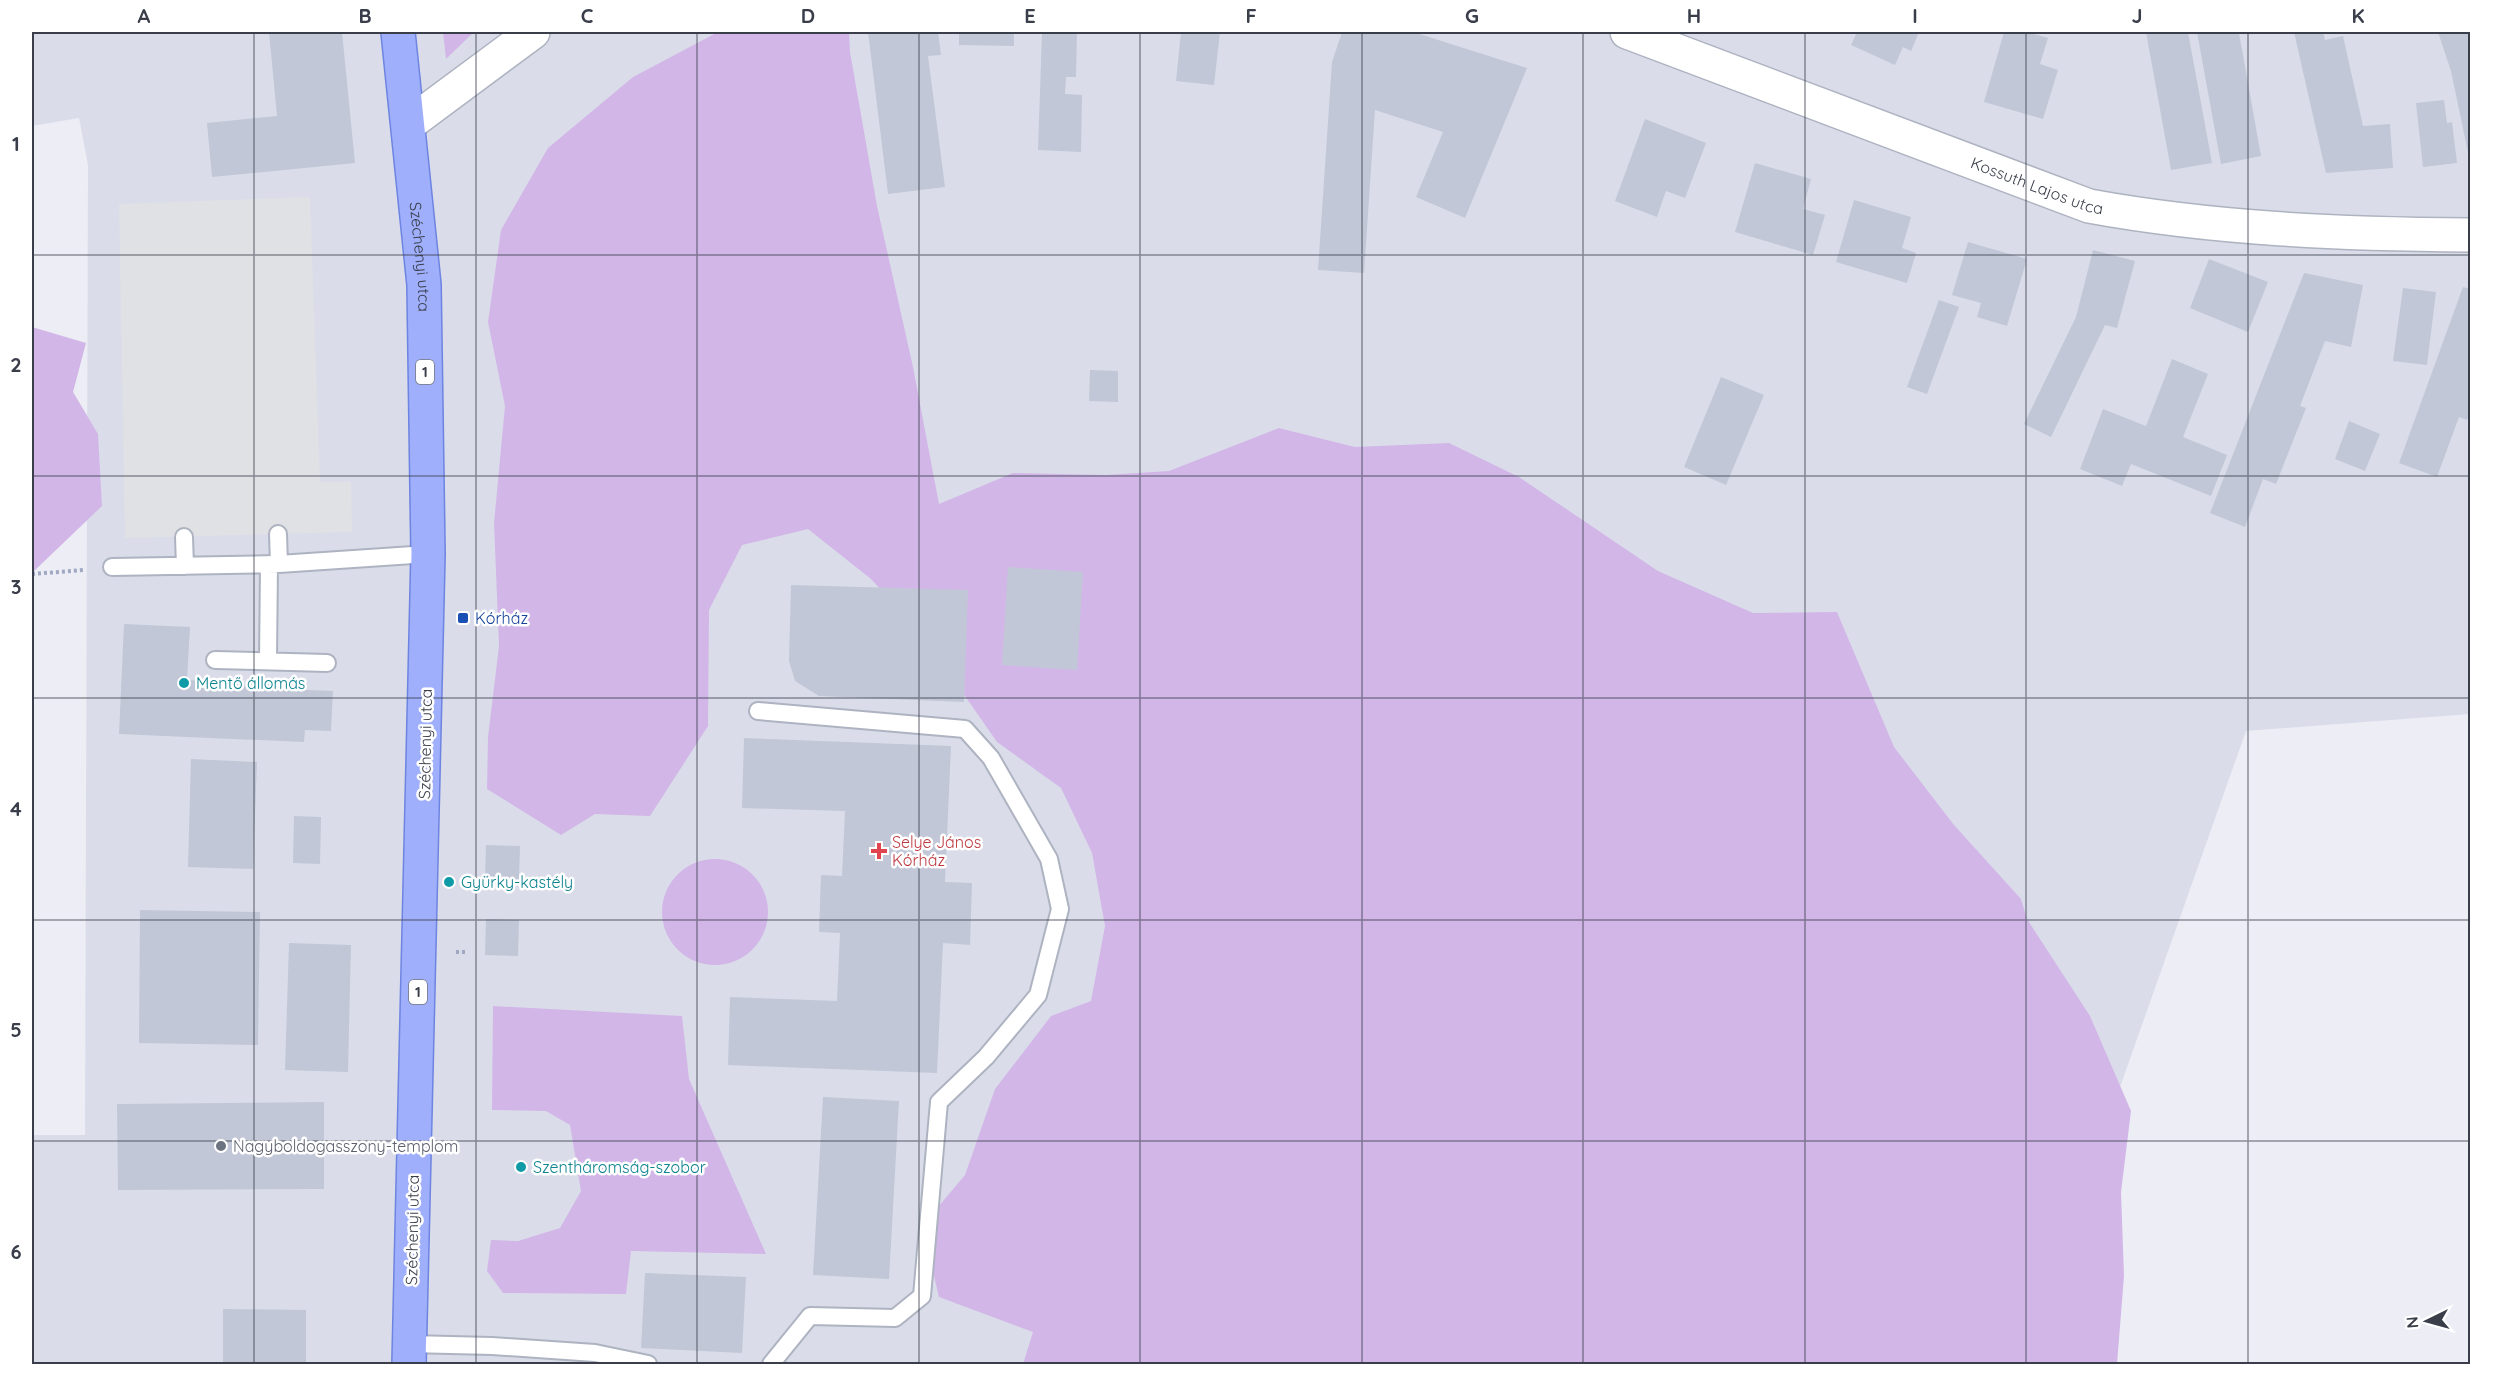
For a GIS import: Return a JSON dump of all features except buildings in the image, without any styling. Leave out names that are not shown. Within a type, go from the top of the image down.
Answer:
[{"type":"main road","name":"1","points":[[398,32],[409,123]]},
{"type":"main road","name":"Széchenyi utca","points":[[409,123],[424,285],[428,554],[409,1354]]},
{"type":"street","points":[[409,123],[533,32]]},
{"type":"street","name":"Kossuth Lajos utca","points":[[1627,32],[2089,206],[2150,217],[2253,228],[2470,235]]},
{"type":"lane","points":[[268,661],[278,534]]},
{"type":"lane","points":[[184,537],[185,566]]},
{"type":"lane","points":[[112,567],[274,564],[428,554]]},
{"type":"lane","points":[[216,660],[327,663]]},
{"type":"lane","points":[[758,711],[965,729],[992,758],[1049,859],[1060,909],[1038,994],[986,1057],[939,1102],[922,1296],[896,1318],[810,1316],[771,1365]]},
{"type":"lane","points":[[409,1354],[492,1346],[596,1353],[648,1365]]},
{"type":"path","points":[[32,574],[112,567]]},
{"type":"shaded area","points":[[32,32],[2470,32],[2470,714],[2246,731],[2022,1364],[32,1364],[32,1135],[85,1135],[88,165],[79,118],[32,126]]},
{"type":"shaded area","points":[[443,32],[474,32],[446,59]]},
{"type":"shaded area","points":[[718,32],[849,32],[850,52],[877,206],[913,367],[939,504],[1013,473],[1106,475],[1169,471],[1279,428],[1355,447],[1449,443],[1519,477],[1658,571],[1753,613],[1837,612],[1894,747],[1954,825],[2021,899],[2027,919],[2090,1016],[2131,1111],[2121,1192],[2124,1276],[2117,1364],[1023,1364],[1033,1332],[939,1297],[922,1226],[965,1175],[995,1089],[1051,1016],[1091,1001],[1105,926],[1092,853],[1061,788],[997,742],[921,633],[871,579],[808,529],[742,545],[709,610],[708,726],[650,816],[595,814],[561,835],[487,789],[488,737],[499,646],[494,523],[505,406],[488,322],[501,230],[548,148],[633,77]]},
{"type":"shaded area","points":[[310,197],[320,482],[351,482],[352,532],[125,538],[119,204]]},
{"type":"shaded area","points":[[32,327],[86,343],[73,392],[98,434],[102,506],[32,573]]},
{"type":"shaded area","points":[[715,859],[735,863],[752,875],[764,892],[768,912],[764,932],[752,949],[735,961],[715,965],[695,961],[678,949],[666,932],[662,912],[666,892],[678,875],[695,863]]},
{"type":"shaded area","points":[[493,1006],[682,1016],[689,1079],[766,1254],[631,1251],[626,1294],[503,1293],[487,1271],[491,1240],[518,1241],[560,1228],[581,1191],[570,1125],[546,1111],[492,1110]]},
{"type":"place","name":"Kórház","points":[[463,618]]},
{"type":"place","name":"Mentő állomás","points":[[184,683]]},
{"type":"place","name":"Selye János Kórház","points":[[879,851]]},
{"type":"place","name":"Gyürky-kastély","points":[[449,882]]},
{"type":"place","name":"Nagyboldogasszony-templom","points":[[221,1146]]},
{"type":"place","name":"Szentháromság-szobor","points":[[521,1167]]}]
